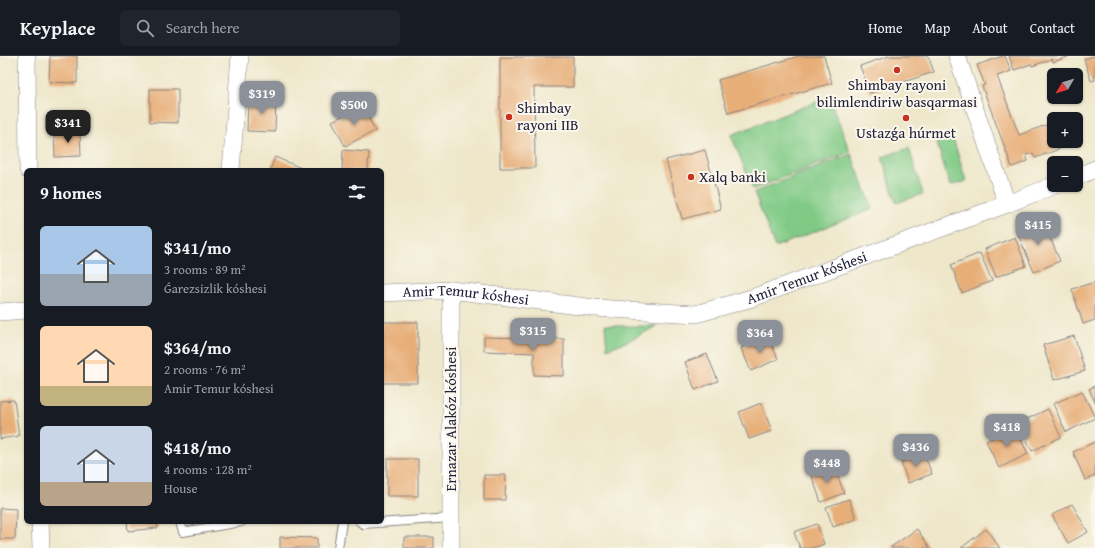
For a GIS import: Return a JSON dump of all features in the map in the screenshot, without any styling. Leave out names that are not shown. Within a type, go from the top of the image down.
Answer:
[{"type":"street","points":[[27,56],[28,168]]},
{"type":"street","points":[[231,168],[240,56]]},
{"type":"street","points":[[957,56],[1007,204]]},
{"type":"street","points":[[1083,174],[1095,169]]},
{"type":"street","name":"Amir Temur kóshesi","points":[[384,293],[451,290],[595,308],[696,314],[752,298],[1047,188]]},
{"type":"street","name":"Ernazar Alakóz kóshesi","points":[[451,290],[451,548]]},
{"type":"street","points":[[0,312],[24,310]]},
{"type":"street","points":[[40,524],[41,548]]},
{"type":"lane","points":[[384,523],[451,518]]},
{"type":"lane","points":[[181,524],[183,532],[229,524]]},
{"type":"lane","points":[[338,548],[342,524]]},
{"type":"green space","points":[[829,97],[850,152],[753,189],[731,135]]},
{"type":"green space","points":[[952,135],[966,181],[950,186],[936,140]]},
{"type":"green space","points":[[909,148],[923,194],[896,203],[882,157]]},
{"type":"green space","points":[[851,154],[873,209],[775,247],[754,192]]},
{"type":"green space","points":[[605,325],[657,326],[628,341],[607,349]]},
{"type":"building","points":[[50,56],[77,56],[77,83],[49,82]]},
{"type":"building","points":[[799,56],[824,56],[832,83],[728,113],[718,80]]},
{"type":"building","points":[[889,56],[928,56],[934,72],[870,93],[860,66]]},
{"type":"building","points":[[1005,56],[1011,71],[997,76],[1019,135],[1047,125],[1047,148],[1062,148],[1035,158],[1033,153],[1026,155],[1028,161],[1012,167],[982,86],[985,85],[977,65]]},
{"type":"building","points":[[1009,56],[1070,56],[1053,62],[1052,59],[1032,66],[1031,64],[1014,70]]},
{"type":"building","points":[[1095,56],[1095,80],[1091,81],[1084,59]]},
{"type":"building","points":[[500,57],[573,57],[573,87],[534,87],[535,168],[500,168]]},
{"type":"building","points":[[150,89],[178,89],[178,123],[150,122]]},
{"type":"building","points":[[248,98],[276,98],[275,132],[247,131]]},
{"type":"building","points":[[363,106],[375,131],[345,146],[332,121]]},
{"type":"building","points":[[80,132],[81,156],[55,157],[54,133]]},
{"type":"building","points":[[343,150],[369,152],[368,168],[342,168]]},
{"type":"building","points":[[705,150],[721,209],[682,219],[666,160]]},
{"type":"building","points":[[275,157],[301,168],[271,168]]},
{"type":"building","points":[[1043,221],[1060,261],[1034,272],[1017,232]]},
{"type":"building","points":[[1015,237],[1026,266],[996,277],[985,249]]},
{"type":"building","points":[[980,253],[992,281],[962,293],[951,265]]},
{"type":"building","points":[[1095,282],[1095,320],[1083,324],[1072,289]]},
{"type":"building","points":[[384,322],[418,322],[418,383],[384,383]]},
{"type":"building","points":[[768,336],[778,359],[751,371],[741,348]]},
{"type":"building","points":[[1074,336],[1085,371],[1054,380],[1043,345]]},
{"type":"building","points":[[484,337],[564,339],[564,376],[534,375],[534,353],[484,351]]},
{"type":"building","points":[[707,354],[718,381],[695,390],[685,362]]},
{"type":"building","points":[[1095,386],[1095,402],[1089,389]]},
{"type":"building","points":[[1082,391],[1095,418],[1066,432],[1053,404]]},
{"type":"building","points":[[14,400],[19,436],[0,439],[0,401]]},
{"type":"building","points":[[761,403],[772,431],[749,439],[739,412]]},
{"type":"building","points":[[1048,409],[1061,437],[1032,451],[1019,423]]},
{"type":"building","points":[[1015,427],[1028,454],[999,468],[986,441]]},
{"type":"building","points":[[1095,442],[1095,476],[1085,480],[1073,452]]},
{"type":"building","points":[[924,454],[932,474],[908,483],[901,462]]},
{"type":"building","points":[[387,459],[418,459],[418,496],[387,496]]},
{"type":"building","points":[[834,466],[844,493],[821,502],[811,474]]},
{"type":"building","points":[[484,475],[506,475],[505,500],[484,500]]},
{"type":"building","points":[[849,499],[856,519],[833,527],[826,507]]},
{"type":"building","points":[[1072,504],[1088,532],[1068,543],[1052,515]]},
{"type":"building","points":[[0,508],[16,509],[15,539],[0,539]]},
{"type":"building","points":[[127,524],[157,524],[158,528],[128,531]]},
{"type":"building","points":[[817,524],[824,544],[813,548],[800,548],[794,532]]},
{"type":"building","points":[[917,529],[930,548],[891,548],[891,547]]},
{"type":"building","points":[[986,529],[1000,548],[961,548]]},
{"type":"building","points":[[280,537],[317,538],[317,548],[280,548]]},
{"type":"building","points":[[404,537],[434,537],[434,548],[404,548]]},
{"type":"place","name":"Shimbay rayoni bilimlendiriw basqarmasi","points":[[897,70]]},
{"type":"place","name":"Shimbay rayoni IIB","points":[[509,117]]},
{"type":"place","name":"Ustazǵa húrmet","points":[[906,118]]},
{"type":"place","name":"Xalq banki","points":[[691,177]]}]
